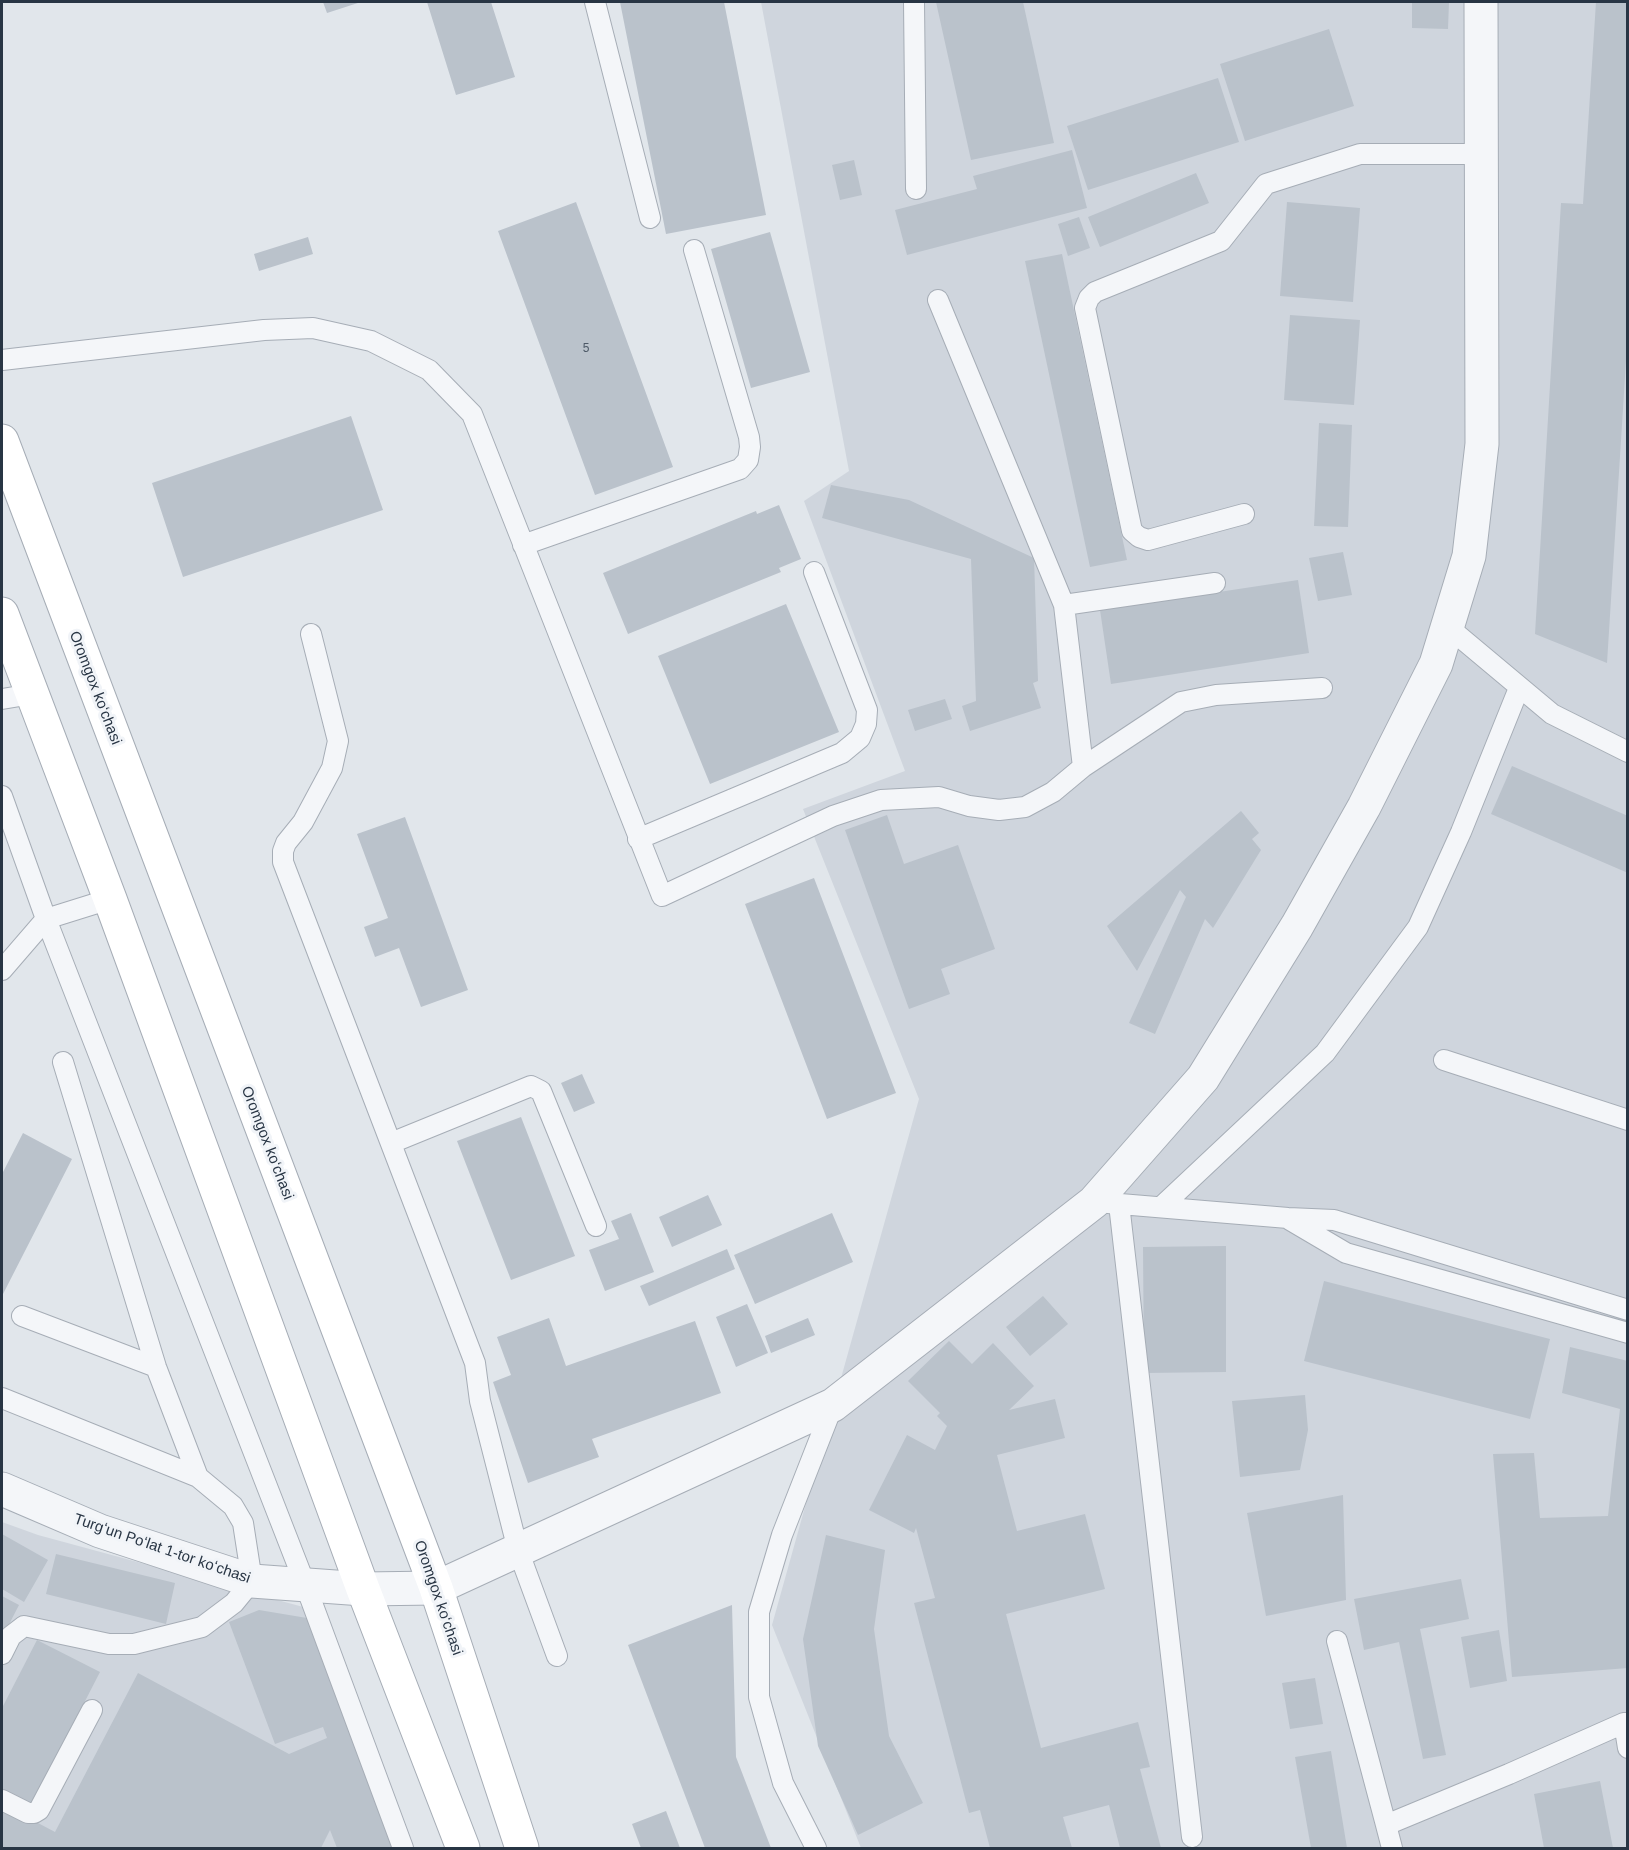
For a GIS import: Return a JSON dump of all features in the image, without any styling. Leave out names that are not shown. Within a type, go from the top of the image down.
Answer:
[{"type":"main road","name":"Oromgox ko‘chasi","points":[[2,441],[436,1588],[522,1848]]},
{"type":"main road","points":[[2,614],[17,696],[110,898],[363,1589],[462,1848]]},
{"type":"street","points":[[436,1588],[833,1405],[1106,1203],[1203,1078],[1297,926],[1369,797],[1436,664],[1470,556],[1482,444],[1481,2]]},
{"type":"street","name":"Turgʻun Poʻlat 1-tor koʻchasi","points":[[2,1489],[100,1531],[252,1581],[363,1589],[436,1588]]},
{"type":"lane","points":[[595,2],[650,218]]},
{"type":"lane","points":[[915,2],[916,189]]},
{"type":"lane","points":[[1244,514],[1148,540],[1132,531],[1085,308],[1086,302],[1095,292],[1221,241],[1266,184],[1360,154],[1481,154]]},
{"type":"lane","points":[[523,544],[740,469],[748,460],[750,447],[748,437],[694,250]]},
{"type":"lane","points":[[938,300],[1064,605],[1083,767]]},
{"type":"lane","points":[[2,360],[264,330],[313,328],[371,341],[429,370],[472,414],[662,896],[833,816],[881,800],[939,797],[969,806],[999,810],[1025,807],[1053,792],[1083,767],[1181,702],[1215,695],[1322,688]]},
{"type":"lane","points":[[638,839],[842,753],[860,738],[866,724],[867,710],[814,572]]},
{"type":"lane","points":[[1064,605],[1215,583]]},
{"type":"lane","points":[[1448,627],[1552,714],[1628,752]]},
{"type":"lane","points":[[311,634],[338,741],[332,768],[303,822],[286,843],[283,862],[475,1363],[480,1401],[518,1550],[557,1656]]},
{"type":"lane","points":[[1161,1207],[1325,1053],[1418,927],[1461,832],[1519,688]]},
{"type":"lane","points":[[2,796],[46,919],[305,1584],[403,1848]]},
{"type":"lane","points":[[2,970],[46,919],[110,898]]},
{"type":"lane","points":[[1443,1060],[1628,1120]]},
{"type":"lane","points":[[63,1062],[156,1367],[198,1477]]},
{"type":"lane","points":[[391,1143],[526,1087],[537,1088],[541,1091],[596,1226]]},
{"type":"lane","points":[[1192,1837],[1106,1203],[1334,1220],[1628,1310]]},
{"type":"lane","points":[[1288,1218],[1346,1253],[1628,1333]]},
{"type":"lane","points":[[22,1316],[156,1367]]},
{"type":"lane","points":[[2,1398],[198,1477],[233,1506],[243,1523],[252,1581],[234,1603],[202,1627],[134,1644],[109,1644],[24,1626],[11,1636],[2,1654]]},
{"type":"lane","points":[[816,1848],[783,1783],[759,1697],[759,1612],[782,1535],[833,1405]]},
{"type":"lane","points":[[1337,1641],[1392,1848]]},
{"type":"lane","points":[[2,1800],[28,1813],[39,1810],[92,1710]]},
{"type":"lane","points":[[1386,1825],[1626,1723],[1628,1748]]},
{"type":"shaded area","points":[[761,2],[1627,2],[1627,1848],[861,1848],[772,1625],[919,1099],[803,809],[905,771],[804,501],[849,471]]},
{"type":"shaded area","points":[[2,1522],[38,1535],[318,1611],[408,1848],[2,1848]]},
{"type":"building","points":[[323,2],[361,2],[327,13]]},
{"type":"building","points":[[427,2],[491,2],[515,77],[456,95]]},
{"type":"building","points":[[620,2],[724,2],[766,215],[666,234]]},
{"type":"building","points":[[936,2],[1023,2],[1054,143],[971,160]]},
{"type":"building","points":[[1412,2],[1449,2],[1448,29],[1412,28]]},
{"type":"building","points":[[1596,2],[1628,2],[1628,329],[1607,663],[1535,634],[1561,203],[1583,204]]},
{"type":"building","points":[[1329,29],[1354,106],[1245,141],[1220,64]]},
{"type":"building","points":[[1218,78],[1239,142],[1088,190],[1067,126]]},
{"type":"building","points":[[1072,150],[1087,208],[907,255],[895,210],[977,189],[973,176]]},
{"type":"building","points":[[854,160],[862,195],[840,200],[832,165]]},
{"type":"building","points":[[1196,173],[1209,203],[1100,247],[1088,217]]},
{"type":"building","points":[[576,202],[673,467],[595,495],[498,231]]},
{"type":"building","points":[[1287,202],[1360,208],[1353,302],[1280,296]]},
{"type":"building","points":[[1079,217],[1090,248],[1068,256],[1058,224]]},
{"type":"building","points":[[770,232],[810,372],[751,388],[711,249]]},
{"type":"building","points":[[308,237],[313,254],[259,271],[254,254]]},
{"type":"building","points":[[1062,254],[1127,560],[1090,567],[1025,261]]},
{"type":"building","points":[[1290,315],[1360,320],[1354,405],[1284,400]]},
{"type":"building","points":[[351,416],[383,510],[183,577],[152,483]]},
{"type":"building","points":[[1319,423],[1352,425],[1348,527],[1314,526]]},
{"type":"building","points":[[831,485],[909,500],[1034,558],[1038,681],[1033,683],[1041,708],[970,731],[962,706],[976,701],[971,559],[822,518]]},
{"type":"building","points":[[779,505],[801,559],[779,568],[781,572],[628,634],[603,573],[756,511],[757,514]]},
{"type":"building","points":[[1343,552],[1352,595],[1318,601],[1309,558]]},
{"type":"building","points":[[1298,580],[1309,653],[1111,684],[1100,610]]},
{"type":"building","points":[[786,604],[839,732],[710,784],[658,656]]},
{"type":"building","points":[[945,699],[952,719],[915,731],[908,710]]},
{"type":"building","points":[[1512,766],[1628,816],[1628,873],[1491,814]]},
{"type":"building","points":[[1241,811],[1259,833],[1252,839],[1261,850],[1213,928],[1205,919],[1155,1034],[1129,1023],[1186,897],[1180,890],[1137,971],[1107,926]]},
{"type":"building","points":[[887,815],[904,864],[958,845],[995,949],[941,969],[950,994],[909,1009],[845,830]]},
{"type":"building","points":[[405,817],[468,990],[421,1007],[399,948],[375,957],[364,927],[388,918],[357,834]]},
{"type":"building","points":[[814,878],[896,1093],[827,1119],[745,904]]},
{"type":"building","points":[[582,1074],[595,1103],[574,1112],[561,1083]]},
{"type":"building","points":[[521,1117],[575,1256],[511,1280],[457,1141]]},
{"type":"building","points":[[23,1133],[72,1159],[2,1296],[2,1174]]},
{"type":"building","points":[[708,1195],[722,1225],[672,1247],[659,1217]]},
{"type":"building","points":[[631,1213],[654,1272],[605,1291],[589,1250],[619,1239],[611,1221]]},
{"type":"building","points":[[832,1213],[853,1262],[755,1304],[734,1255]]},
{"type":"building","points":[[1226,1246],[1226,1372],[1144,1373],[1143,1247]]},
{"type":"building","points":[[727,1249],[735,1269],[649,1306],[640,1286]]},
{"type":"building","points":[[1324,1281],[1550,1339],[1530,1419],[1304,1361]]},
{"type":"building","points":[[1043,1296],[1068,1324],[1030,1356],[1006,1327]]},
{"type":"building","points":[[747,1304],[768,1353],[736,1367],[716,1317]]},
{"type":"building","points":[[549,1318],[566,1366],[695,1321],[721,1393],[592,1439],[599,1457],[528,1483],[493,1382],[511,1375],[497,1337]]},
{"type":"building","points":[[808,1318],[815,1335],[771,1353],[765,1336]]},
{"type":"building","points":[[949,1341],[972,1364],[993,1343],[1034,1386],[1009,1410],[1055,1399],[1065,1438],[997,1455],[1017,1531],[1085,1514],[1105,1589],[1006,1614],[1041,1748],[1138,1722],[1150,1767],[1140,1769],[1161,1848],[1120,1848],[1109,1805],[1063,1817],[1072,1848],[990,1848],[980,1810],[969,1813],[914,1603],[935,1598],[916,1528],[914,1533],[869,1510],[907,1435],[935,1450],[947,1426],[937,1416],[940,1413],[908,1381]]},
{"type":"building","points":[[1570,1347],[1628,1361],[1628,1668],[1512,1677],[1493,1454],[1534,1453],[1540,1518],[1608,1516],[1620,1409],[1562,1393]]},
{"type":"building","points":[[1305,1395],[1308,1430],[1300,1470],[1240,1477],[1232,1401]]},
{"type":"building","points":[[1343,1495],[1346,1600],[1266,1616],[1247,1513]]},
{"type":"building","points":[[2,1534],[48,1560],[24,1602],[2,1589]]},
{"type":"building","points":[[826,1535],[885,1550],[874,1629],[889,1736],[923,1803],[858,1835],[818,1746],[803,1639]]},
{"type":"building","points":[[56,1554],[175,1583],[166,1624],[46,1594]]},
{"type":"building","points":[[1461,1579],[1469,1619],[1420,1629],[1446,1755],[1423,1759],[1399,1642],[1364,1650],[1354,1599]]},
{"type":"building","points":[[2,1596],[19,1605],[2,1638]]},
{"type":"building","points":[[732,1605],[736,1757],[771,1848],[705,1848],[628,1645]]},
{"type":"building","points":[[259,1610],[313,1619],[396,1848],[337,1848],[330,1830],[321,1848],[2,1848],[2,1804],[55,1832],[138,1673],[289,1754],[327,1738],[323,1727],[275,1744],[229,1622]]},
{"type":"building","points":[[1499,1630],[1507,1681],[1470,1688],[1461,1637]]},
{"type":"building","points":[[37,1640],[100,1672],[30,1808],[2,1793],[2,1708]]},
{"type":"building","points":[[1315,1678],[1323,1724],[1290,1729],[1282,1683]]},
{"type":"building","points":[[1331,1751],[1347,1848],[1311,1848],[1295,1757]]},
{"type":"building","points":[[1600,1781],[1613,1848],[1544,1848],[1534,1794]]},
{"type":"building","points":[[666,1811],[680,1848],[641,1848],[632,1824]]}]
